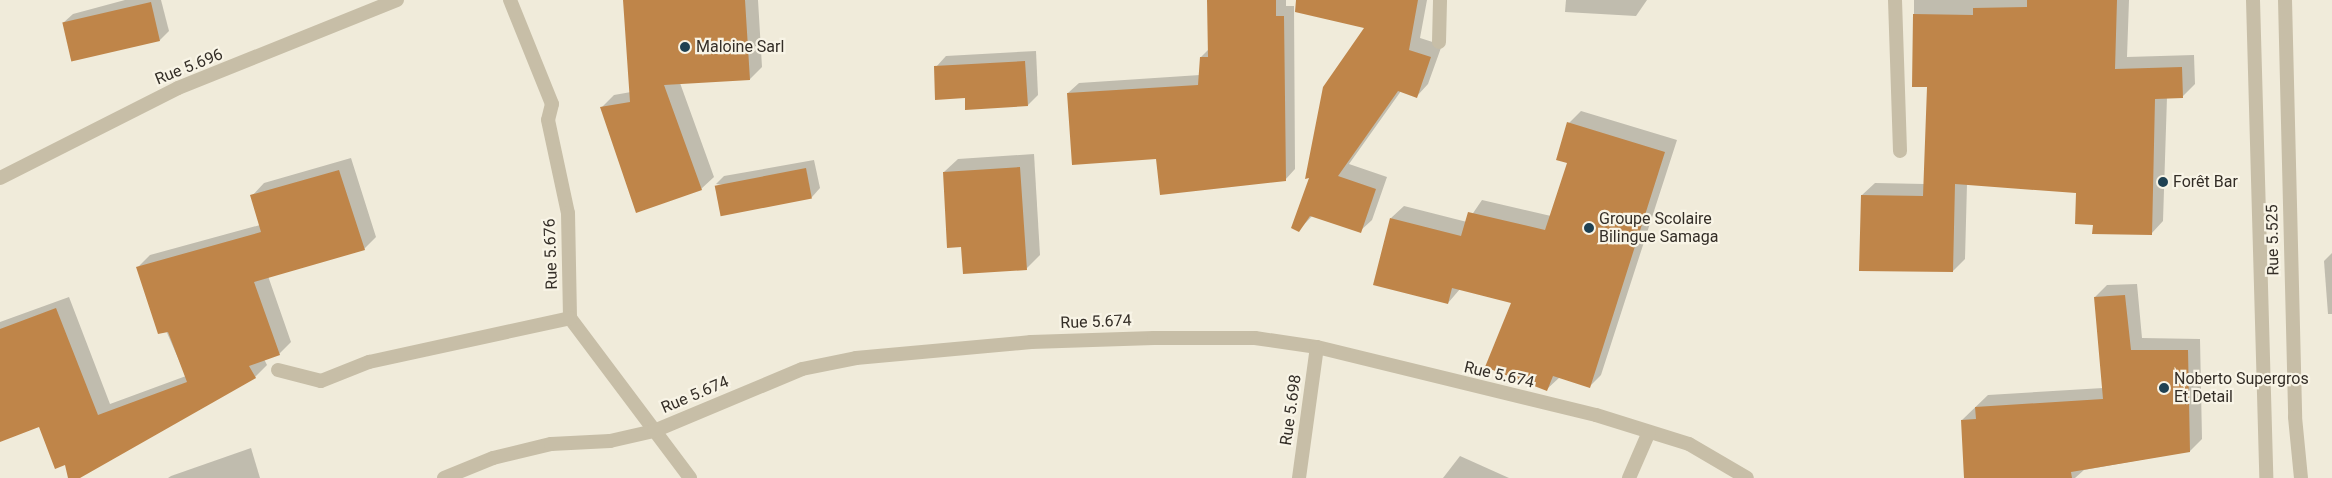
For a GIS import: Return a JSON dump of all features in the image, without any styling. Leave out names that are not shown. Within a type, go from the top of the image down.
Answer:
[{"type":"street","name":"Rue 5.696","points":[[0,178],[178,88],[397,0]]},
{"type":"street","name":"Rue 5.676","points":[[510,0],[552,104],[548,120],[568,213],[570,318]]},
{"type":"street","points":[[1439,42],[1440,0]]},
{"type":"street","points":[[1895,0],[1900,151]]},
{"type":"street","name":"Rue 5.525","points":[[2253,0],[2266,478]]},
{"type":"street","name":"Rue 5.525","points":[[2285,0],[2295,417],[2301,478]]},
{"type":"street","points":[[278,370],[321,381],[368,362],[570,318],[690,478]]},
{"type":"street","name":"Rue 5.674","points":[[444,478],[493,458],[551,444],[610,441],[654,430],[802,369],[856,358],[1031,342],[1154,338],[1255,338],[1317,347],[1649,432],[1689,444],[1747,478]]},
{"type":"street","name":"Rue 5.698","points":[[1299,478],[1317,347]]},
{"type":"street","points":[[1629,478],[1649,432]]},
{"type":"building","points":[[623,0],[745,0],[750,80],[664,85],[702,190],[636,213],[600,107],[630,102]]},
{"type":"building","points":[[1207,0],[1276,0],[1276,16],[1284,16],[1286,181],[1160,195],[1156,159],[1072,165],[1067,93],[1198,85],[1200,57],[1208,57]]},
{"type":"building","points":[[1296,0],[1418,0],[1409,50],[1431,57],[1417,98],[1398,91],[1338,176],[1376,189],[1361,233],[1310,216],[1299,232],[1291,228],[1309,178],[1305,179],[1323,87],[1364,28],[1295,12]]},
{"type":"building","points":[[2027,0],[2117,0],[2115,69],[2182,67],[2183,98],[2155,99],[2152,235],[2092,234],[2093,225],[2075,224],[2076,193],[1955,184],[1953,272],[1859,271],[1861,195],[1923,196],[1927,87],[1912,87],[1913,14],[1973,15],[1973,8],[2027,7]]},
{"type":"building","points":[[151,2],[160,41],[71,61],[62,22]]},
{"type":"building","points":[[1025,61],[1028,106],[965,110],[965,98],[935,100],[934,66]]},
{"type":"building","name":"Groupe Scolaire Bilingue Samaga","points":[[1567,122],[1665,152],[1590,388],[1553,376],[1547,391],[1485,367],[1511,303],[1452,288],[1448,304],[1373,285],[1390,218],[1461,236],[1468,212],[1545,230],[1567,163],[1556,160]]},
{"type":"building","points":[[1020,167],[1027,270],[963,274],[961,247],[947,248],[943,172]]},
{"type":"building","points":[[806,168],[812,198],[721,216],[715,186]]},
{"type":"building","points":[[339,170],[365,250],[254,282],[280,355],[249,366],[256,378],[80,478],[68,478],[65,465],[55,469],[39,427],[0,442],[0,329],[56,308],[98,415],[187,382],[168,332],[158,334],[136,267],[261,232],[250,195]]},
{"type":"building","points":[[2125,295],[2131,350],[2188,350],[2190,452],[2071,472],[2072,478],[1964,478],[1961,420],[1976,419],[1975,407],[2103,399],[2094,297]]},
{"type":"place","name":"Maloine Sarl","points":[[685,47]]},
{"type":"place","name":"Forêt Bar","points":[[2163,182]]},
{"type":"place","name":"Groupe Scolaire Bilingue Samaga","points":[[1589,228]]},
{"type":"place","name":"Noberto Supergros Et Detail","points":[[2164,388]]}]
